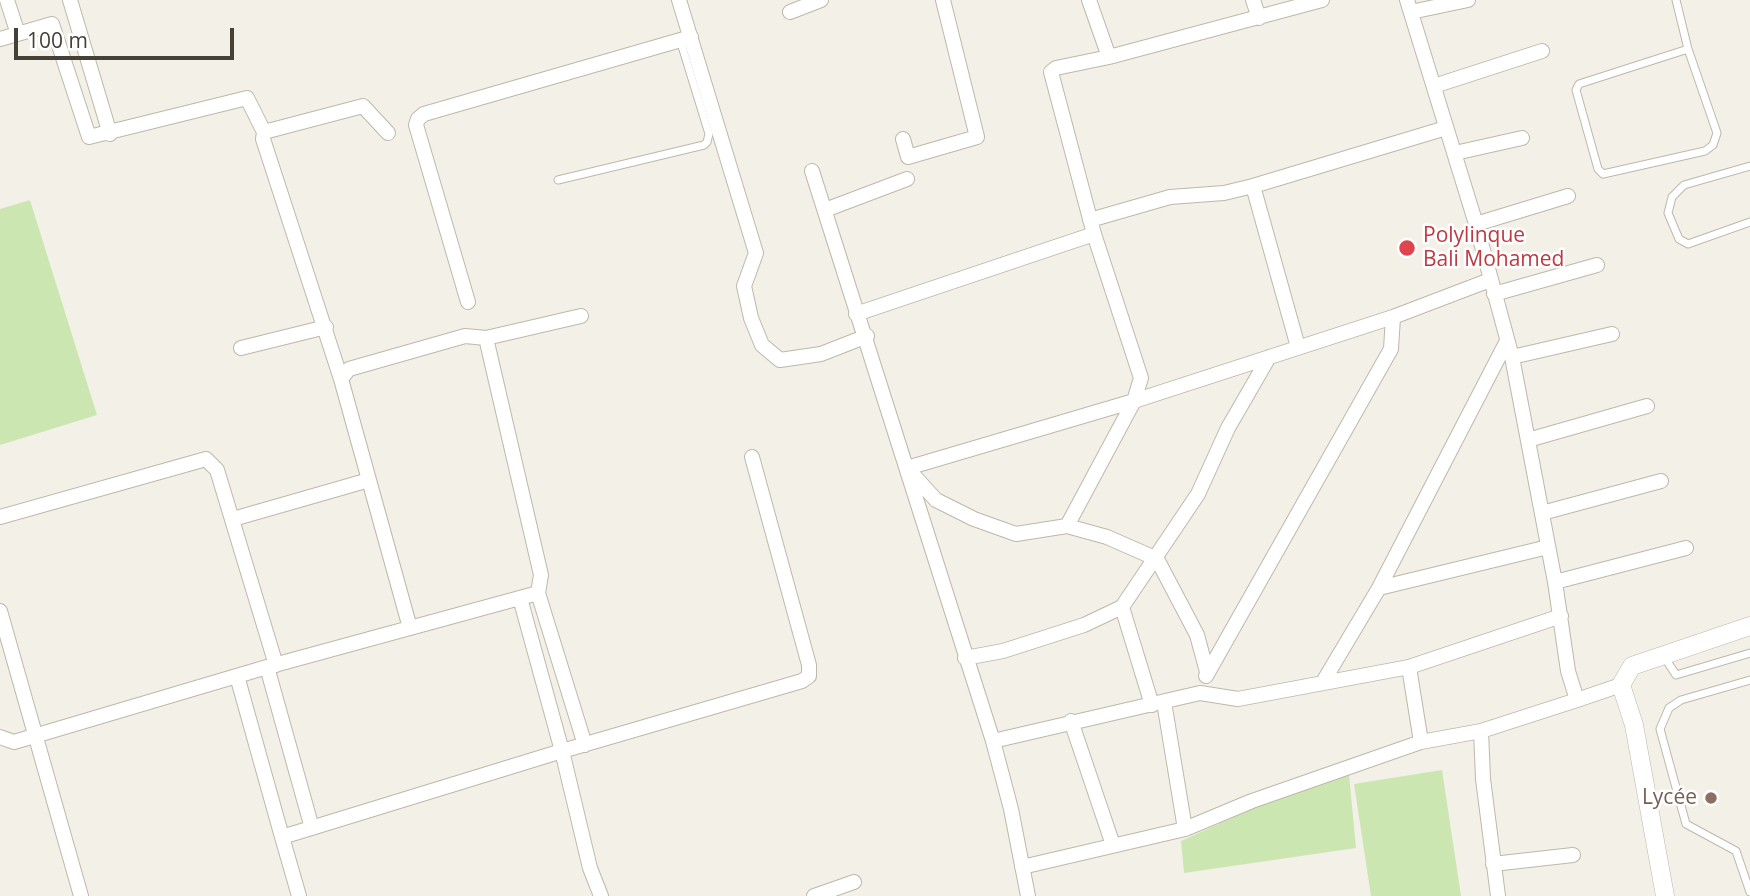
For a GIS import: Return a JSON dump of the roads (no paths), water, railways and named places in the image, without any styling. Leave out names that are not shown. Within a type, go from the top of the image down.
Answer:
[{"type":"street","points":[[8,0],[17,32]]},
{"type":"street","points":[[70,0],[110,134]]},
{"type":"street","points":[[679,0],[686,40],[756,253],[744,286],[751,318],[762,345],[780,360],[821,354],[867,336]]},
{"type":"street","points":[[790,12],[821,0]]},
{"type":"street","points":[[903,138],[906,154],[911,156],[977,138],[943,0]]},
{"type":"street","points":[[1089,0],[1109,57]]},
{"type":"street","points":[[1253,0],[1259,18]]},
{"type":"street","points":[[1067,526],[1134,401],[1141,378],[1094,234],[1051,81],[1051,72],[1056,68],[1109,57],[1322,0]]},
{"type":"street","points":[[1468,0],[1409,6],[1476,224],[1512,357],[1561,616],[1567,671],[1577,700]]},
{"type":"street","points":[[0,39],[52,24],[89,137],[110,134],[247,98],[264,132],[263,139],[326,327],[410,628]]},
{"type":"street","points":[[468,302],[416,125],[418,119],[424,114],[686,40]]},
{"type":"street","points":[[1434,86],[1542,51]]},
{"type":"street","points":[[264,132],[363,106],[388,133]]},
{"type":"street","points":[[1090,219],[1170,197],[1224,193],[1253,186],[1446,128]]},
{"type":"street","points":[[1455,153],[1522,138]]},
{"type":"street","points":[[812,171],[856,314],[867,336],[900,452],[993,741],[1011,809],[1028,896]]},
{"type":"street","points":[[825,210],[907,179]]},
{"type":"street","points":[[1253,186],[1298,347]]},
{"type":"street","points":[[1476,224],[1568,196]]},
{"type":"street","points":[[856,314],[1094,234]]},
{"type":"street","points":[[907,468],[1134,401],[1492,287],[1597,265]]},
{"type":"street","points":[[341,379],[349,369],[465,336],[485,338],[581,316]]},
{"type":"street","points":[[1200,693],[1207,672],[1391,349],[1393,317]]},
{"type":"street","points":[[241,348],[326,327]]},
{"type":"street","points":[[1512,357],[1612,334]]},
{"type":"street","points":[[485,338],[541,575],[538,593],[585,745]]},
{"type":"street","points":[[1323,682],[1380,588],[1507,341]]},
{"type":"street","points":[[965,658],[1003,651],[1084,625],[1122,607],[1157,559],[1198,494],[1228,428],[1269,357]]},
{"type":"street","points":[[1528,440],[1647,407]]},
{"type":"street","points":[[282,837],[802,681],[809,676],[810,665],[752,457]]},
{"type":"street","points":[[0,517],[206,459],[217,470],[233,519],[312,828]]},
{"type":"street","points":[[907,468],[936,500],[974,519],[1016,534],[1067,526],[1107,537],[1157,559],[1197,635],[1207,672]]},
{"type":"street","points":[[233,519],[369,480]]},
{"type":"street","points":[[1542,513],[1661,481]]},
{"type":"street","points":[[1380,588],[1548,547]]},
{"type":"street","points":[[1555,582],[1686,548]]},
{"type":"street","points":[[0,737],[14,742],[271,666],[538,593]]},
{"type":"street","points":[[520,598],[562,751],[590,868],[601,896]]},
{"type":"street","points":[[1122,607],[1158,703],[1185,829]]},
{"type":"street","points":[[0,611],[33,736],[81,896]]},
{"type":"street","points":[[993,741],[1200,693],[1238,699],[1409,667],[1561,616]]},
{"type":"street","points":[[1022,867],[1185,829],[1252,801],[1421,741],[1481,731],[1577,700],[1621,685],[1632,666],[1750,626]]},
{"type":"street","points":[[1409,667],[1421,741]]},
{"type":"street","points":[[237,676],[299,896]]},
{"type":"street","points":[[1621,685],[1634,725],[1665,896]]},
{"type":"street","points":[[1071,721],[1113,845]]},
{"type":"street","points":[[1481,731],[1483,779],[1498,896]]},
{"type":"street","points":[[1493,864],[1573,855]]},
{"type":"street","points":[[814,896],[854,882]]},
{"type":"lane","points":[[1676,0],[1688,49],[1717,133],[1713,145],[1706,151],[1603,174],[1598,169],[1576,90],[1579,84],[1688,49]]},
{"type":"lane","points":[[558,180],[707,142],[709,134],[686,40]]},
{"type":"lane","points":[[1750,166],[1684,185],[1672,197],[1668,213],[1679,239],[1688,244],[1750,222]]},
{"type":"lane","points":[[1663,654],[1676,675],[1750,653]]},
{"type":"lane","points":[[1750,680],[1681,700],[1669,708],[1660,729],[1686,824],[1736,851],[1750,892]]},
{"type":"place","name":"Polylinque Bali Mohamed","points":[[1407,248]]},
{"type":"place","name":"Lycée","points":[[1711,798]]}]
